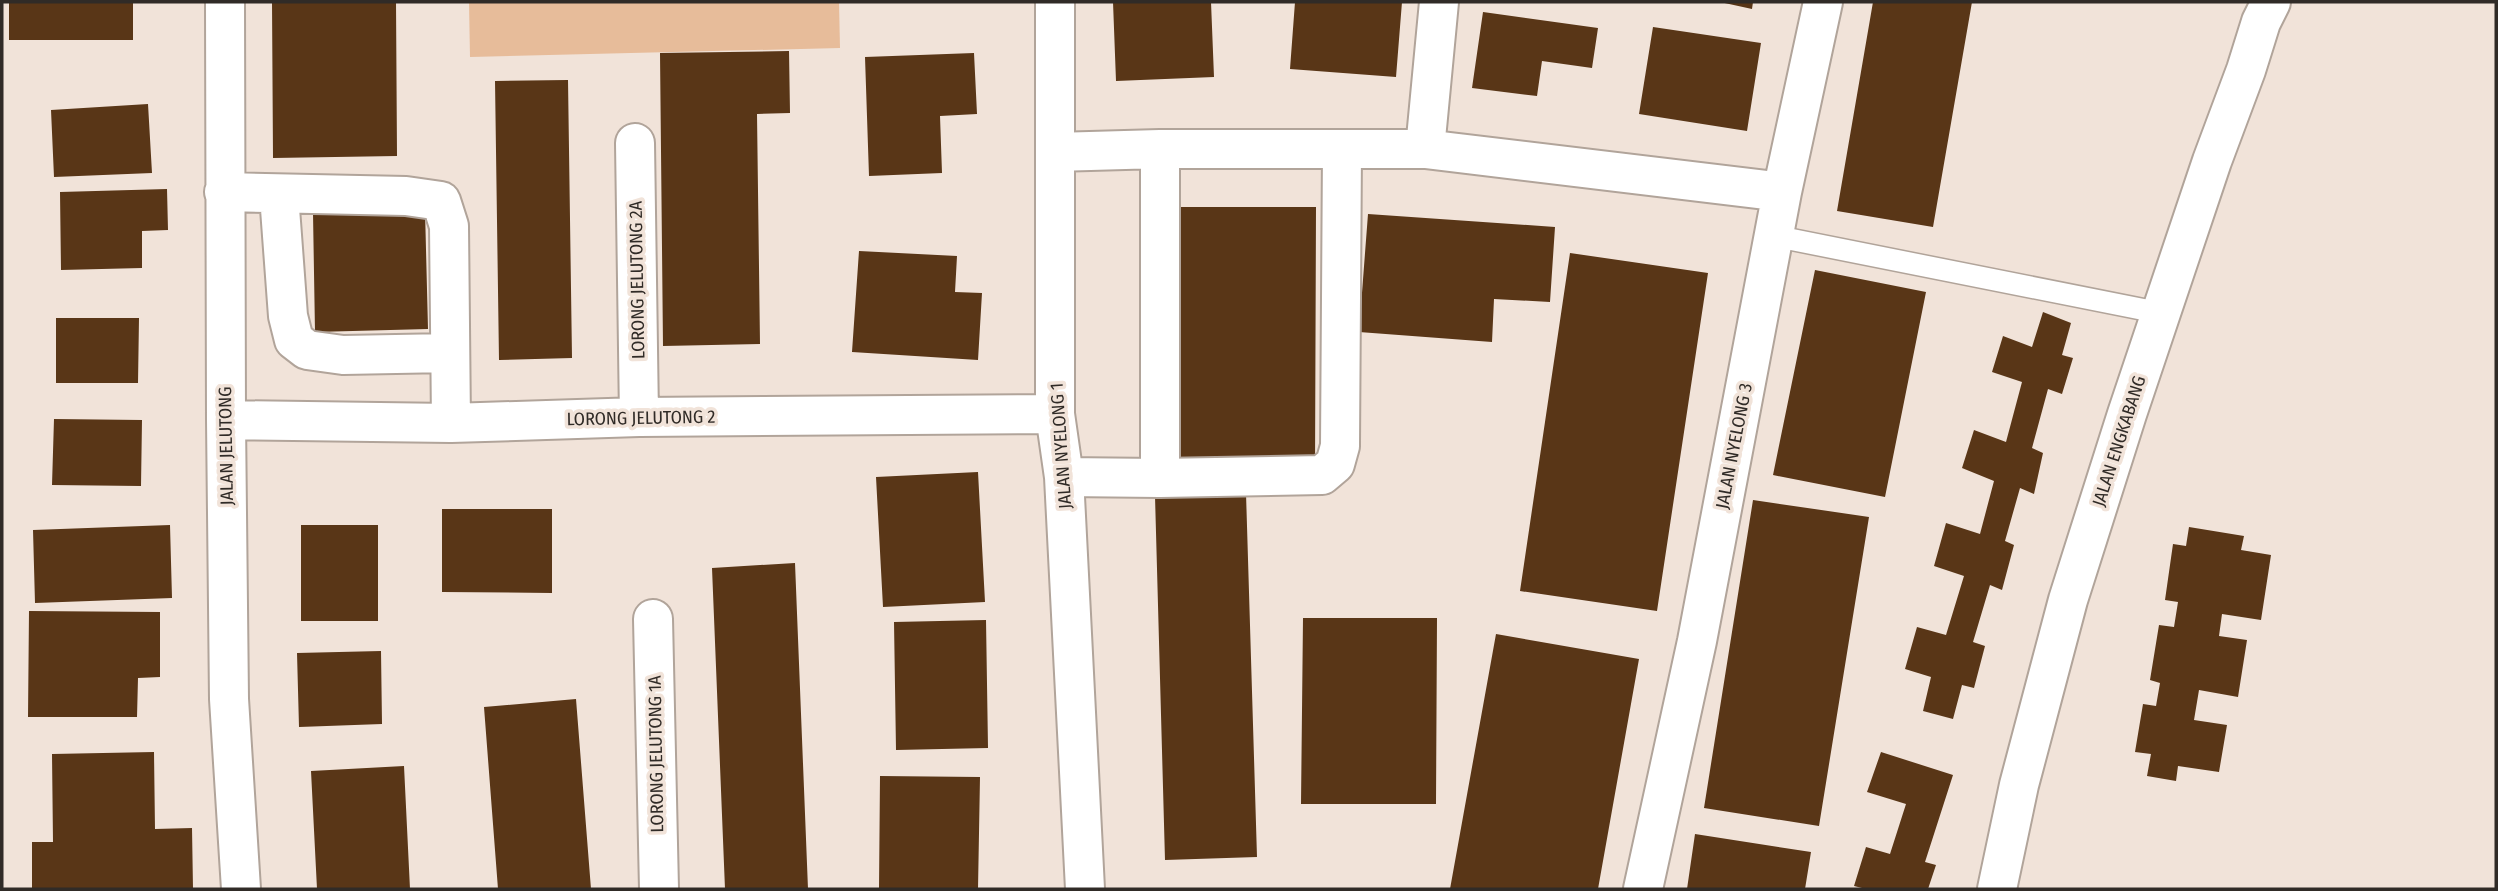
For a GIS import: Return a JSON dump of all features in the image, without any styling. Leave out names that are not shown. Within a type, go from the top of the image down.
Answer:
[{"type":"street","name":"JALAN JELUTONG","points":[[225,2],[229,699],[241,889]]},
{"type":"street","name":"JALAN NYELONG 1","points":[[1055,2],[1055,414],[1064,477],[1085,889]]},
{"type":"street","points":[[1425,149],[1439,2]]},
{"type":"street","name":"JALAN NYELONG 3","points":[[1643,889],[1697,641],[1782,192],[1823,2]]},
{"type":"street","name":"JALAN ENGKABANG","points":[[1997,889],[2019,785],[2068,600],[2212,161],[2261,22],[2271,2]]},
{"type":"street","name":"LORONG JELUTONG 2A","points":[[635,143],[639,417]]},
{"type":"street","points":[[1160,149],[1160,478]]},
{"type":"street","points":[[1055,152],[1160,149],[1425,149],[1782,192]]},
{"type":"street","points":[[1064,477],[1322,475],[1335,464],[1340,446],[1342,150]]},
{"type":"street","points":[[224,192],[406,196],[441,201],[449,226],[451,423]]},
{"type":"street","points":[[279,195],[288,316],[294,340],[307,350],[343,355],[449,353]]},
{"type":"street","name":"LORONG JELUTONG 2","points":[[226,420],[451,423],[639,417],[1055,414]]},
{"type":"street","name":"LORONG JELUTONG 1A","points":[[653,618],[659,889]]},
{"type":"lane","points":[[1774,236],[2161,313]]},
{"type":"shaded area","points":[[469,2],[839,2],[840,48],[470,57]]},
{"type":"building","points":[[9,2],[133,2],[133,40],[9,40]]},
{"type":"building","points":[[272,2],[396,2],[397,156],[273,158]]},
{"type":"building","points":[[1113,2],[1211,2],[1214,77],[1116,81]]},
{"type":"building","points":[[1295,2],[1402,2],[1396,77],[1290,69]]},
{"type":"building","points":[[1720,2],[1753,2],[1752,9]]},
{"type":"building","points":[[1873,2],[1972,2],[1933,227],[1837,211]]},
{"type":"building","points":[[1483,12],[1598,28],[1592,68],[1542,61],[1537,96],[1472,88]]},
{"type":"building","points":[[1653,27],[1761,43],[1747,131],[1639,114]]},
{"type":"building","points":[[789,51],[790,113],[757,114],[760,344],[663,346],[660,53]]},
{"type":"building","points":[[974,53],[977,114],[940,116],[942,173],[869,176],[865,57]]},
{"type":"building","points":[[568,80],[572,358],[499,360],[495,81]]},
{"type":"building","points":[[148,104],[152,173],[54,177],[51,110]]},
{"type":"building","points":[[167,189],[168,230],[142,231],[142,268],[61,270],[60,192]]},
{"type":"building","points":[[1179,207],[1316,207],[1315,471],[1178,471]]},
{"type":"building","points":[[425,210],[428,329],[315,332],[313,213]]},
{"type":"building","points":[[1368,214],[1555,227],[1550,302],[1494,299],[1492,342],[1359,332]]},
{"type":"building","points":[[859,251],[957,256],[955,292],[982,293],[978,360],[852,352]]},
{"type":"building","points":[[1570,253],[1708,273],[1657,611],[1520,591]]},
{"type":"building","points":[[1815,270],[1926,292],[1885,497],[1773,475]]},
{"type":"building","points":[[2043,312],[2071,323],[2062,355],[2073,358],[2062,394],[2048,389],[2032,448],[2043,453],[2034,494],[2020,488],[2005,541],[2014,545],[2002,590],[1990,585],[1973,642],[1985,646],[1974,688],[1962,685],[1953,719],[1923,711],[1931,677],[1905,669],[1917,627],[1946,635],[1964,576],[1934,566],[1946,523],[1980,534],[1994,481],[1962,468],[1974,430],[2006,442],[2022,382],[1992,372],[2003,336],[2032,347]]},
{"type":"building","points":[[56,318],[139,318],[138,383],[56,383]]},
{"type":"building","points":[[54,419],[142,420],[141,486],[52,485]]},
{"type":"building","points":[[978,472],[985,602],[883,607],[876,477]]},
{"type":"building","points":[[1246,493],[1257,857],[1165,860],[1155,496]]},
{"type":"building","points":[[1753,500],[1869,517],[1819,826],[1704,808]]},
{"type":"building","points":[[442,509],[552,509],[552,593],[442,592]]},
{"type":"building","points":[[170,525],[172,598],[35,603],[33,530]]},
{"type":"building","points":[[301,525],[378,525],[378,621],[301,621]]},
{"type":"building","points":[[2189,527],[2244,536],[2241,550],[2271,555],[2261,620],[2222,614],[2219,636],[2247,640],[2238,697],[2199,690],[2194,720],[2227,725],[2219,772],[2178,766],[2176,781],[2147,776],[2151,754],[2135,752],[2143,704],[2156,706],[2160,683],[2150,680],[2159,625],[2174,627],[2178,602],[2165,600],[2173,544],[2186,546]]},
{"type":"building","points":[[795,563],[808,889],[725,889],[712,568]]},
{"type":"building","points":[[29,611],[160,612],[160,677],[138,678],[137,717],[28,717]]},
{"type":"building","points":[[1303,618],[1437,618],[1436,804],[1301,804]]},
{"type":"building","points":[[986,620],[988,748],[896,750],[894,622]]},
{"type":"building","points":[[1496,634],[1639,659],[1598,889],[1450,889]]},
{"type":"building","points":[[381,651],[382,724],[299,727],[297,653]]},
{"type":"building","points":[[576,699],[591,889],[498,889],[484,707]]},
{"type":"building","points":[[154,752],[155,829],[192,828],[193,889],[32,889],[32,842],[53,842],[52,754]]},
{"type":"building","points":[[1881,752],[1953,775],[1925,862],[1936,865],[1928,889],[1866,889],[1854,886],[1866,847],[1890,854],[1906,804],[1867,792]]},
{"type":"building","points":[[404,766],[410,889],[317,889],[311,771]]},
{"type":"building","points":[[880,776],[980,777],[978,889],[879,889]]},
{"type":"building","points":[[1695,834],[1811,852],[1805,889],[1687,889]]}]
